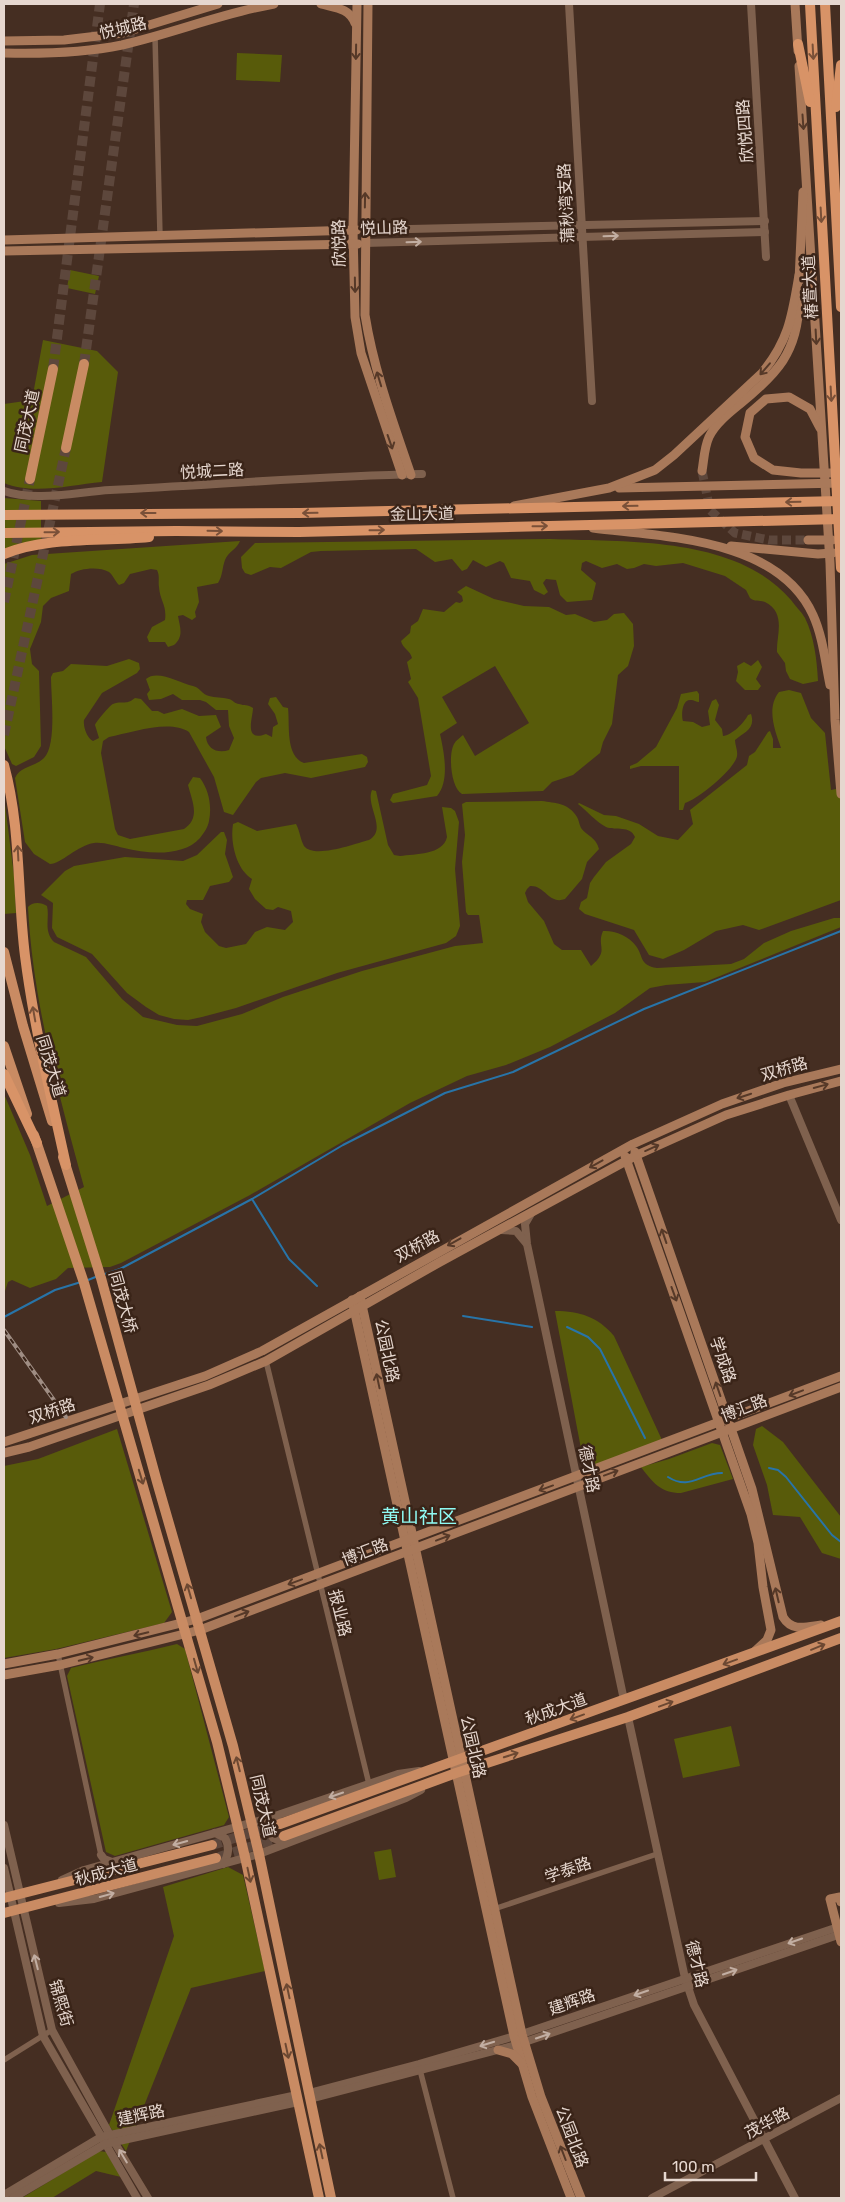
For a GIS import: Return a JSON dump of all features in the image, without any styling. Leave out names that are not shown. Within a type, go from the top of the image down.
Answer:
[{"type":"highway","name":"椿萱大道","points":[[810,4],[841,568]]},
{"type":"highway","name":"椿萱大道","points":[[826,4],[841,306]]},
{"type":"highway","points":[[798,44],[817,134]]},
{"type":"highway","points":[[832,133],[841,66]]},
{"type":"highway","name":"金山大道","points":[[4,515],[300,513],[841,501]]},
{"type":"highway","name":"金山大道","points":[[4,533],[176,530],[299,532],[841,519]]},
{"type":"highway","points":[[4,554],[42,544],[148,537],[176,530]]},
{"type":"highway","points":[[4,765],[17,837],[22,929],[29,983],[66,1165]]},
{"type":"highway","points":[[4,1074],[37,1143]]},
{"type":"main road","name":"悦城路","points":[[4,41],[64,40],[123,33],[218,4]]},
{"type":"main road","name":"悦城路","points":[[4,54],[56,53],[97,49],[155,36],[249,8],[274,4]]},
{"type":"main road","points":[[321,4],[346,10],[352,15],[356,27]]},
{"type":"main road","name":"欣悦路","points":[[357,4],[353,230],[355,317],[361,353],[407,475]]},
{"type":"main road","name":"欣悦路","points":[[368,4],[365,230],[366,315],[371,351],[407,475]]},
{"type":"main road","points":[[795,4],[830,563],[835,720],[841,794]]},
{"type":"main road","points":[[702,471],[705,447],[719,423],[771,378],[785,360],[794,340],[798,317],[805,154]]},
{"type":"main road","name":"悦山路","points":[[4,240],[365,230]]},
{"type":"main road","name":"悦山路","points":[[4,252],[365,243]]},
{"type":"main road","points":[[609,488],[655,470],[674,456],[762,373],[775,358],[785,338],[799,275]]},
{"type":"main road","points":[[66,448],[84,364]]},
{"type":"main road","name":"同茂大道","points":[[30,479],[52,369]]},
{"type":"main road","points":[[821,431],[810,409],[789,397],[766,400],[750,413],[745,437],[754,458],[773,470],[801,473],[841,473]]},
{"type":"main road","points":[[498,509],[555,496],[609,488],[841,483]]},
{"type":"main road","points":[[571,526],[706,544],[818,554],[841,553]]},
{"type":"main road","points":[[808,540],[841,539]]},
{"type":"main road","points":[[706,544],[756,559],[784,577],[795,588],[813,615],[819,631],[835,709]]},
{"type":"main road","name":"同茂大道","points":[[4,952],[21,1018],[73,1187]]},
{"type":"main road","points":[[4,1046],[37,1143]]},
{"type":"main road","name":"双桥路","points":[[4,1442],[206,1376],[262,1351],[633,1144],[722,1104],[783,1083],[841,1068]]},
{"type":"main road","name":"双桥路","points":[[4,1453],[29,1447],[209,1386],[266,1361],[440,1262],[637,1155],[726,1115],[841,1081]]},
{"type":"main road","name":"同茂大桥","points":[[37,1143],[84,1283],[126,1430]]},
{"type":"main road","name":"学成路","points":[[633,1144],[724,1420]]},
{"type":"main road","name":"学成路","points":[[623,1149],[759,1512],[782,1617],[786,1623],[795,1628],[840,1622]]},
{"type":"main road","name":"同茂大桥","points":[[73,1187],[142,1426]]},
{"type":"main road","name":"公园北路","points":[[356,1298],[519,2039],[522,2064],[532,2097],[571,2198]]},
{"type":"main road","name":"博汇路","points":[[4,1675],[60,1665],[200,1630],[411,1551],[724,1420],[841,1376]]},
{"type":"main road","name":"博汇路","points":[[4,1664],[58,1654],[197,1619],[408,1540],[728,1430],[841,1387]]},
{"type":"main road","name":"同茂大道","points":[[142,1426],[233,1746],[252,1823],[331,2198]]},
{"type":"main road","name":"同茂大道","points":[[126,1430],[184,1623],[217,1742],[238,1826],[319,2198]]},
{"type":"main road","name":"学成路","points":[[728,1430],[752,1514],[771,1630],[767,1640],[753,1654]]},
{"type":"main road","name":"秋成大道","points":[[279,1819],[457,1760],[840,1622]]},
{"type":"main road","name":"秋成大道","points":[[285,1839],[445,1777],[628,1717],[841,1638]]},
{"type":"main road","name":"秋成大道","points":[[11,1896],[212,1845]]},
{"type":"main road","name":"秋成大道","points":[[13,1911],[219,1861]]},
{"type":"main road","points":[[840,1933],[830,1899],[841,1900]]},
{"type":"main road","name":"公园北路","points":[[519,2039],[580,2198]]},
{"type":"main road","points":[[498,2050],[512,2054],[522,2064]]},
{"type":"street","name":"蒲秋湾支路","points":[[569,4],[592,402]]},
{"type":"street","name":"欣悦四路","points":[[751,4],[766,256]]},
{"type":"street","points":[[155,36],[160,236]]},
{"type":"street","name":"悦山路","points":[[365,230],[765,221]]},
{"type":"street","name":"悦山路","points":[[365,243],[765,232]]},
{"type":"street","name":"悦城二路","points":[[4,491],[14,495],[32,496],[102,490],[422,474]]},
{"type":"street","points":[[789,1095],[841,1220]]},
{"type":"street","name":"德才路","points":[[532,1212],[526,1224],[527,1244],[624,1700]]},
{"type":"street","points":[[498,1230],[516,1231],[527,1244]]},
{"type":"street","name":"报业路","points":[[266,1361],[316,1574],[369,1784]]},
{"type":"street","points":[[58,1654],[101,1855],[104,1859],[112,1862]]},
{"type":"street","name":"德才路","points":[[628,1717],[686,1982],[702,2024],[795,2198]]},
{"type":"street","points":[[285,1839],[273,1838],[270,1830],[272,1822],[398,1774],[433,1768]]},
{"type":"street","points":[[38,1890],[84,1870],[238,1826],[279,1819]]},
{"type":"street","name":"锦熙街","points":[[4,1824],[13,1911],[43,2036],[137,2198]]},
{"type":"street","points":[[215,1833],[225,1838],[229,1848],[226,1860],[219,1861]]},
{"type":"street","points":[[219,1861],[245,1858],[259,1854],[285,1839]]},
{"type":"street","name":"学泰路","points":[[491,1911],[657,1854]]},
{"type":"street","name":"锦熙街","points":[[4,1868],[11,1896]]},
{"type":"street","name":"锦熙街","points":[[13,1911],[52,2030],[112,2139],[148,2198]]},
{"type":"street","name":"建辉路","points":[[420,2068],[519,2039],[686,1982],[840,1933]]},
{"type":"street","points":[[4,2060],[52,2030]]},
{"type":"street","name":"建辉路","points":[[310,2096],[498,2050],[519,2039]]},
{"type":"street","points":[[420,2068],[453,2198]]},
{"type":"street","name":"茂华路","points":[[652,2198],[764,2141],[841,2098]]},
{"type":"street","name":"建辉路","points":[[4,2195],[103,2141],[298,2099]]},
{"type":"street","name":"建辉路","points":[[13,2198],[103,2141]]},
{"type":"shaded area","points":[[237,53],[282,55],[280,82],[236,80]]},
{"type":"shaded area","points":[[70,270],[99,276],[95,294],[67,288]]},
{"type":"shaded area","points":[[43,340],[97,351],[118,372],[102,482],[40,489],[15,487],[4,483],[4,404],[32,400]]},
{"type":"shaded area","points":[[4,498],[41,501],[41,540],[4,551]]},
{"type":"shaded area","points":[[550,539],[645,543],[679,547],[711,553],[741,564],[768,579],[791,600],[803,615],[813,640],[818,681],[803,684],[790,679],[785,663],[777,652],[779,625],[776,612],[772,607],[765,602],[750,598],[746,590],[725,576],[683,563],[656,566],[644,564],[627,569],[617,564],[602,568],[586,561],[582,563],[581,570],[596,583],[592,600],[567,602],[560,595],[556,580],[546,579],[543,583],[548,592],[544,595],[534,590],[530,581],[511,578],[504,563],[500,561],[486,567],[473,560],[467,569],[462,571],[452,559],[435,562],[416,549],[311,552],[281,568],[270,567],[251,575],[245,573],[242,568],[241,557],[255,543]]},
{"type":"shaded area","points":[[240,541],[226,557],[218,583],[197,587],[199,602],[195,612],[196,617],[192,620],[183,615],[178,616],[180,635],[174,645],[168,647],[165,642],[149,642],[147,637],[152,627],[165,620],[165,610],[157,570],[151,569],[130,574],[124,583],[119,585],[112,575],[105,570],[95,568],[84,569],[71,574],[69,591],[51,598],[43,606],[41,622],[30,649],[32,664],[39,671],[41,746],[34,757],[16,766],[12,764],[4,746],[4,564],[32,555]]},
{"type":"shaded area","points":[[466,586],[494,599],[524,606],[549,607],[566,615],[575,614],[594,622],[607,620],[614,614],[624,613],[633,624],[634,646],[628,666],[618,675],[612,724],[600,753],[573,775],[552,782],[543,791],[462,794],[455,785],[451,763],[452,749],[456,741],[463,735],[475,756],[529,723],[495,666],[442,697],[457,723],[440,734],[445,775],[444,783],[437,796],[393,803],[390,800],[393,794],[427,785],[431,776],[418,698],[408,682],[411,679],[407,662],[412,658],[401,641],[410,633],[411,626],[418,621],[423,609],[444,612],[456,602],[460,603],[463,601],[462,596],[457,592]]},
{"type":"shaded area","points":[[129,659],[139,663],[140,669],[137,673],[102,693],[84,720],[86,732],[93,741],[99,738],[95,725],[109,707],[119,702],[129,702],[135,698],[141,699],[152,711],[164,714],[182,709],[199,716],[216,715],[221,727],[206,737],[208,745],[217,751],[229,750],[234,738],[229,726],[228,710],[216,710],[206,702],[182,700],[173,694],[161,699],[149,700],[147,694],[150,690],[146,679],[156,675],[195,687],[207,695],[229,699],[238,704],[253,708],[251,728],[254,735],[259,736],[266,734],[272,737],[273,727],[278,724],[275,714],[268,704],[270,698],[276,697],[283,707],[288,708],[291,747],[298,759],[304,763],[362,754],[367,757],[368,762],[365,767],[311,778],[285,773],[261,778],[256,782],[233,815],[224,812],[214,777],[189,732],[181,728],[161,727],[109,737],[103,741],[101,753],[115,829],[118,835],[130,839],[184,829],[189,825],[194,814],[188,785],[193,777],[200,778],[208,793],[210,810],[207,828],[193,844],[175,851],[144,852],[94,843],[88,844],[59,861],[50,864],[34,854],[25,842],[15,778],[20,771],[40,761],[48,752],[52,732],[51,677],[53,673],[63,671],[71,664],[107,666]]},
{"type":"shaded area","points":[[758,660],[762,667],[756,679],[761,686],[758,690],[745,690],[736,681],[737,666],[744,662],[751,666]]},
{"type":"shaded area","points":[[789,690],[801,693],[811,718],[825,733],[831,790],[841,788],[841,900],[759,930],[743,925],[716,931],[684,950],[663,959],[649,955],[634,930],[585,914],[579,909],[581,902],[587,898],[590,883],[594,877],[606,862],[631,844],[635,837],[630,831],[602,825],[578,804],[604,815],[616,816],[639,824],[658,836],[678,840],[693,824],[690,810],[747,765],[749,756],[755,752],[768,732],[770,731],[773,739],[773,748],[781,748],[772,712],[775,698],[779,692]]},
{"type":"shaded area","points":[[697,691],[699,702],[688,700],[686,702],[682,711],[683,721],[693,722],[702,727],[710,725],[708,711],[712,701],[716,699],[719,705],[715,720],[722,729],[723,736],[734,731],[751,714],[752,723],[748,730],[735,740],[737,756],[730,768],[706,790],[685,803],[683,810],[679,810],[679,766],[641,766],[630,769],[630,766],[637,763],[656,747],[677,708],[681,694]]},
{"type":"shaded area","points":[[372,790],[376,791],[388,845],[394,855],[428,853],[440,847],[447,837],[442,807],[451,808],[455,811],[459,822],[455,869],[460,926],[456,936],[446,943],[337,973],[236,1008],[188,1020],[159,1015],[146,1007],[127,993],[92,954],[57,937],[52,928],[53,903],[41,895],[65,871],[74,866],[125,857],[183,861],[197,855],[221,832],[224,832],[227,840],[225,854],[233,877],[229,882],[210,886],[203,900],[187,900],[186,904],[190,909],[203,914],[201,922],[205,932],[219,946],[226,948],[246,944],[255,932],[267,927],[285,930],[293,922],[291,911],[278,907],[273,910],[266,909],[255,899],[249,889],[252,879],[242,869],[233,847],[233,824],[238,822],[257,831],[296,824],[304,846],[309,850],[325,851],[344,847],[369,840],[374,835],[376,824],[371,803]]},
{"type":"shaded area","points":[[4,797],[14,875],[16,913],[4,914]]},
{"type":"shaded area","points":[[542,801],[561,804],[574,812],[583,831],[594,839],[599,849],[587,862],[582,879],[565,899],[555,899],[540,888],[530,886],[525,893],[528,902],[544,921],[554,944],[562,950],[581,950],[591,966],[600,956],[603,931],[616,933],[629,939],[636,946],[645,963],[657,968],[731,964],[744,959],[764,943],[791,931],[834,918],[841,918],[841,927],[705,982],[650,988],[615,1013],[550,1047],[506,1065],[467,1076],[410,1103],[250,1195],[121,1263],[110,1267],[68,1268],[56,1279],[30,1288],[12,1280],[8,1282],[4,1294],[4,1094],[30,1155],[47,1206],[84,1187],[41,1014],[31,943],[28,907],[30,905],[37,903],[47,906],[48,929],[54,942],[86,957],[122,999],[143,1017],[177,1025],[197,1026],[242,1014],[283,997],[362,971],[455,946],[483,943],[479,915],[468,915],[466,912],[462,862],[465,835],[462,804],[466,802]]},
{"type":"shaded area","points":[[555,1311],[573,1312],[588,1316],[602,1324],[614,1336],[662,1440],[596,1465],[582,1454]]},
{"type":"shaded area","points":[[762,1426],[783,1442],[841,1517],[841,1559],[822,1553],[800,1517],[773,1515],[767,1485],[753,1445],[756,1429]]},
{"type":"shaded area","points":[[117,1429],[172,1612],[164,1623],[56,1649],[4,1658],[4,1466],[38,1459]]},
{"type":"shaded area","points":[[712,1443],[720,1445],[733,1479],[681,1493],[674,1493],[658,1486],[641,1467],[669,1459]]},
{"type":"shaded area","points":[[177,1644],[185,1649],[229,1817],[224,1825],[115,1856],[106,1852],[67,1676],[71,1668]]},
{"type":"shaded area","points":[[731,1726],[740,1766],[683,1778],[674,1739]]},
{"type":"shaded area","points":[[391,1849],[396,1877],[379,1880],[374,1852]]},
{"type":"shaded area","points":[[228,1867],[243,1875],[265,1971],[191,1988],[126,2151],[109,2125],[174,1936],[163,1887]]},
{"type":"shaded area","points":[[99,2151],[106,2152],[121,2177],[96,2171],[52,2198],[22,2198]]},
{"type":"waterway","points":[[105,1274],[120,1269],[252,1199],[343,1145],[445,1093],[513,1072],[644,1009],[841,931]]},
{"type":"waterway","points":[[252,1199],[289,1259],[317,1286]]},
{"type":"waterway","points":[[88,1280],[98,1276]]},
{"type":"waterway","points":[[4,1317],[55,1290],[81,1282]]},
{"type":"waterway","points":[[463,1316],[532,1327]]},
{"type":"waterway","points":[[567,1327],[588,1337],[600,1349],[645,1438]]},
{"type":"waterway","points":[[769,1468],[778,1470],[786,1477],[832,1535],[841,1542]]},
{"type":"waterway","points":[[668,1477],[676,1481],[689,1482],[722,1473]]},
{"type":"tunnel","points":[[53,369],[100,4]]},
{"type":"tunnel","points":[[84,364],[134,4]]},
{"type":"tunnel","points":[[4,735],[66,448]]},
{"type":"tunnel","points":[[702,471],[710,510],[735,533],[769,540],[808,540]]},
{"type":"tunnel","points":[[4,602],[30,479]]},
{"type":"tunnel","points":[[212,1845],[279,1824]]},
{"type":"tunnel","points":[[219,1857],[281,1837]]},
{"type":"railway","points":[[4,1330],[66,1417]]},
{"type":"district","name":"黄山社区","points":[[419,1516]]}]
